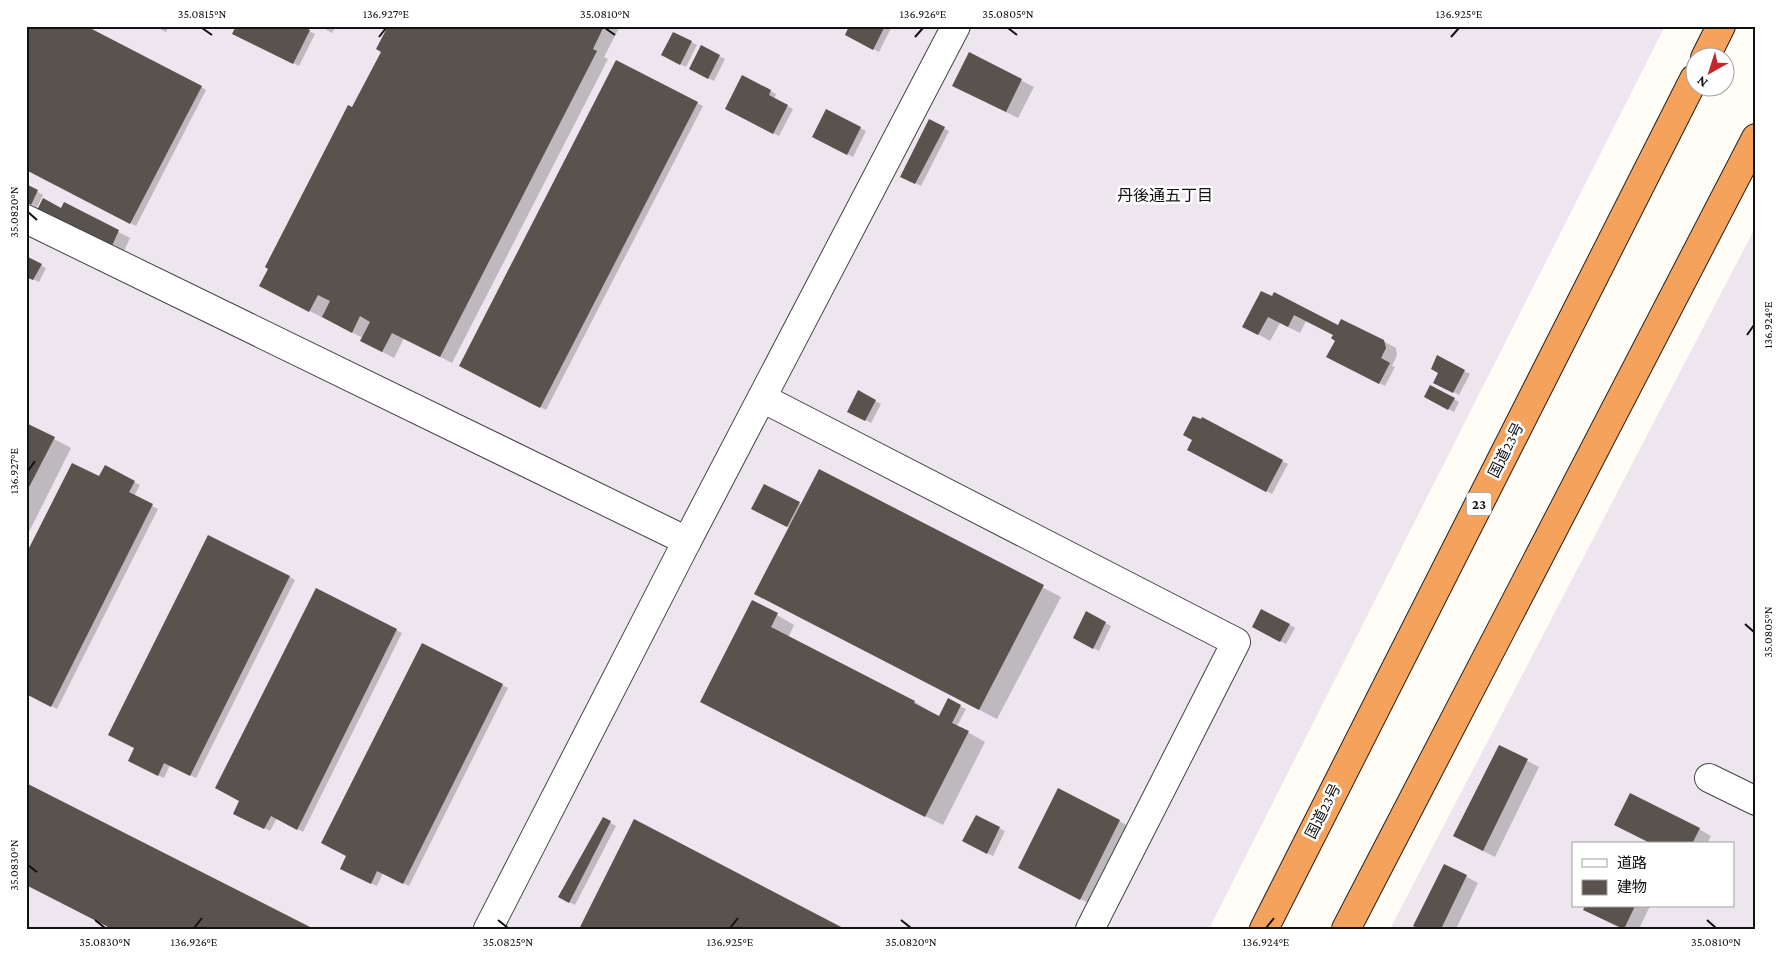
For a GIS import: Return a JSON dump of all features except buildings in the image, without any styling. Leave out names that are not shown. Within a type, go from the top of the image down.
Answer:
[{"type":"highway","points":[[1710,48],[1721,26]]},
{"type":"highway","name":"国道23号","points":[[1264,929],[1684,98]]},
{"type":"highway","points":[[1346,929],[1756,138]]},
{"type":"lane","points":[[488,929],[687,541],[956,26]]},
{"type":"lane","points":[[26,219],[687,541]]},
{"type":"lane","points":[[762,398],[1236,642],[1090,929]]},
{"type":"lane","points":[[1709,778],[1756,801]]},
{"type":"shaded area","points":[[26,26],[1665,26],[1209,929],[26,929]]},
{"type":"shaded area","points":[[1756,226],[1756,929],[1390,929]]},
{"type":"district","name":"丹後通五丁目","points":[[1165,195]]}]
